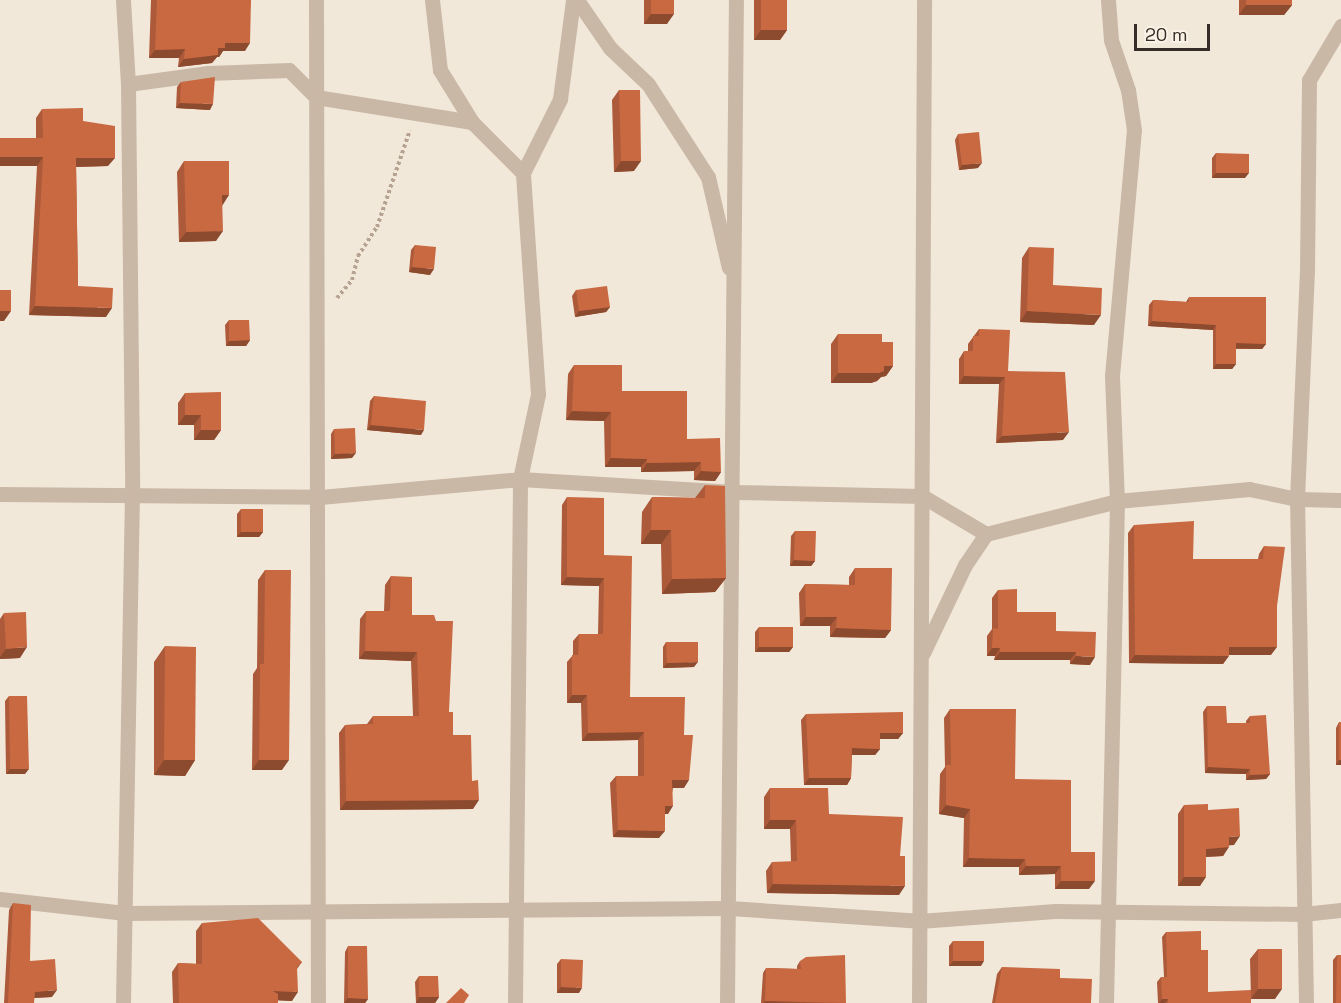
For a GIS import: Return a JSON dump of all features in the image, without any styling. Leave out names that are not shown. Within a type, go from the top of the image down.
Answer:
[{"type":"street","points":[[123,0],[128,84],[132,492],[123,1003]]},
{"type":"street","points":[[316,0],[321,912],[318,1003]]},
{"type":"street","points":[[432,0],[440,70],[472,122],[523,173]]},
{"type":"street","points":[[515,1003],[520,479],[538,394],[523,173],[560,99],[575,0]]},
{"type":"street","points":[[575,0],[610,48],[648,84],[708,177],[731,279],[734,492],[729,589]]},
{"type":"street","points":[[727,1003],[734,492],[736,0]]},
{"type":"street","points":[[918,1003],[924,0]]},
{"type":"street","points":[[1106,1003],[1117,501],[1113,376],[1134,130],[1128,90],[1111,40],[1108,0]]},
{"type":"street","points":[[1306,1003],[1297,499],[1307,271],[1309,80],[1341,26]]},
{"type":"street","points":[[128,84],[208,73],[290,70],[316,97],[472,122]]},
{"type":"street","points":[[0,494],[132,492],[320,497],[520,479],[734,492],[922,496],[986,534]]},
{"type":"street","points":[[920,658],[965,565],[986,534],[1117,501],[1249,489],[1297,499],[1341,500]]},
{"type":"street","points":[[0,898],[125,914],[730,908],[919,921],[1108,910],[1303,914],[1341,910]]},
{"type":"path","points":[[318,322],[351,280],[358,256],[377,227],[416,112]]},
{"type":"building","points":[[157,0],[251,0],[250,43],[225,43],[225,48],[218,48],[218,55],[184,59],[185,49],[155,50]]},
{"type":"building","points":[[651,0],[674,0],[674,14],[651,14]]},
{"type":"building","points":[[761,0],[787,0],[787,30],[761,30]]},
{"type":"building","points":[[1246,0],[1292,0],[1292,5],[1246,5]]},
{"type":"building","points":[[215,77],[213,104],[180,103],[181,82]]},
{"type":"building","points":[[619,90],[640,90],[641,161],[621,161]]},
{"type":"building","points":[[83,108],[83,121],[115,126],[115,158],[76,158],[78,286],[113,288],[112,308],[35,306],[43,157],[0,157],[0,138],[43,138],[42,109]]},
{"type":"building","points":[[979,132],[982,163],[962,165],[958,134]]},
{"type":"building","points":[[1216,153],[1249,154],[1249,173],[1216,173]]},
{"type":"building","points":[[184,161],[229,161],[229,195],[222,195],[223,231],[186,232]]},
{"type":"building","points":[[415,245],[436,247],[434,269],[412,267]]},
{"type":"building","points":[[1029,247],[1054,248],[1053,285],[1102,288],[1101,315],[1027,311]]},
{"type":"building","points":[[607,286],[610,307],[579,311],[576,290]]},
{"type":"building","points":[[0,290],[11,290],[11,311],[0,311]]},
{"type":"building","points":[[1189,297],[1266,297],[1266,344],[1236,343],[1236,364],[1216,364],[1216,325],[1152,321],[1153,300],[1189,302]]},
{"type":"building","points":[[229,320],[249,320],[250,340],[229,341]]},
{"type":"building","points":[[979,329],[1010,330],[1008,371],[1065,372],[1069,432],[1002,436],[1005,377],[964,376],[964,351],[973,351],[973,336],[979,336]]},
{"type":"building","points":[[838,334],[882,334],[882,342],[893,342],[893,366],[884,366],[884,371],[879,373],[838,373]]},
{"type":"building","points":[[574,365],[622,365],[622,391],[687,391],[687,439],[720,438],[721,472],[701,471],[701,462],[647,463],[647,459],[611,458],[611,412],[572,411]]},
{"type":"building","points":[[221,392],[221,430],[201,430],[201,415],[185,415],[185,393]]},
{"type":"building","points":[[374,396],[426,401],[424,430],[371,425]]},
{"type":"building","points":[[355,428],[356,453],[335,454],[334,429]]},
{"type":"building","points":[[705,485],[725,486],[726,578],[672,579],[671,530],[651,530],[652,497],[705,498]]},
{"type":"building","points":[[567,497],[604,498],[604,555],[632,556],[630,697],[685,697],[684,735],[693,735],[689,780],[672,780],[673,806],[665,806],[665,831],[618,830],[616,776],[644,776],[644,732],[588,733],[587,695],[572,695],[572,655],[578,655],[579,634],[603,634],[604,578],[567,577]]},
{"type":"building","points":[[241,509],[263,509],[263,532],[241,532]]},
{"type":"building","points":[[1194,521],[1193,559],[1263,559],[1264,546],[1285,547],[1277,606],[1277,647],[1229,647],[1229,656],[1135,655],[1134,525]]},
{"type":"building","points":[[795,531],[816,531],[815,561],[794,560]]},
{"type":"building","points":[[855,568],[892,568],[891,630],[836,628],[837,617],[806,617],[805,584],[855,585]]},
{"type":"building","points":[[265,570],[291,570],[289,760],[259,760],[260,664],[264,664]]},
{"type":"building","points":[[391,576],[412,577],[412,615],[434,615],[436,621],[453,621],[449,712],[453,712],[453,735],[471,735],[472,781],[478,780],[479,800],[346,801],[345,725],[373,724],[373,716],[419,716],[417,652],[365,651],[366,611],[390,611]]},
{"type":"building","points":[[1017,589],[1017,612],[1056,612],[1056,631],[1096,632],[1095,657],[1076,656],[1076,652],[1000,652],[1000,648],[992,648],[993,628],[998,629],[998,590]]},
{"type":"building","points":[[26,612],[27,647],[6,649],[4,613]]},
{"type":"building","points":[[759,627],[793,627],[793,647],[759,647]]},
{"type":"building","points":[[666,642],[698,642],[698,662],[667,663]]},
{"type":"building","points":[[165,646],[196,647],[195,760],[164,760]]},
{"type":"building","points":[[9,696],[27,696],[29,769],[10,769]]},
{"type":"building","points":[[1207,706],[1226,706],[1227,723],[1250,723],[1250,716],[1266,715],[1270,774],[1250,775],[1250,769],[1208,767]]},
{"type":"building","points":[[950,709],[1016,709],[1015,779],[1071,780],[1071,852],[1095,852],[1095,881],[1061,881],[1061,866],[1026,866],[1025,859],[969,858],[970,809],[946,805],[946,765],[951,765]]},
{"type":"building","points":[[903,712],[903,733],[880,733],[880,749],[852,748],[851,778],[809,778],[806,714]]},
{"type":"building","points":[[1339,722],[1341,722],[1341,760],[1339,760]]},
{"type":"building","points":[[770,788],[828,788],[829,814],[903,817],[900,856],[905,856],[905,886],[773,884],[772,862],[797,861],[796,820],[770,820]]},
{"type":"building","points":[[1208,804],[1208,810],[1239,808],[1240,836],[1229,837],[1229,847],[1206,849],[1206,877],[1184,877],[1184,805]]},
{"type":"building","points":[[13,903],[31,905],[30,961],[55,959],[57,990],[35,992],[34,1003],[8,1003]]},
{"type":"building","points":[[258,918],[302,962],[297,967],[298,992],[273,991],[278,994],[278,1003],[179,1003],[178,963],[202,964],[202,923]]},
{"type":"building","points":[[1201,931],[1201,950],[1208,950],[1208,992],[1251,990],[1251,1003],[1168,1003],[1168,999],[1162,999],[1161,977],[1167,977],[1166,932]]},
{"type":"building","points":[[953,941],[984,941],[984,961],[953,961]]},
{"type":"building","points":[[348,946],[367,946],[368,999],[348,998]]},
{"type":"building","points":[[1258,949],[1282,949],[1282,989],[1258,989]]},
{"type":"building","points":[[845,955],[846,1003],[765,1001],[766,968],[801,969],[800,961],[806,957]]},
{"type":"building","points":[[1337,955],[1341,955],[1341,1003],[1336,1003]]},
{"type":"building","points":[[561,959],[583,960],[582,988],[561,987]]},
{"type":"building","points":[[1002,967],[1060,969],[1060,978],[1092,979],[1091,1003],[995,1003]]},
{"type":"building","points":[[419,976],[438,976],[439,997],[419,997]]},
{"type":"building","points":[[461,988],[469,995],[464,1003],[446,1003]]}]
